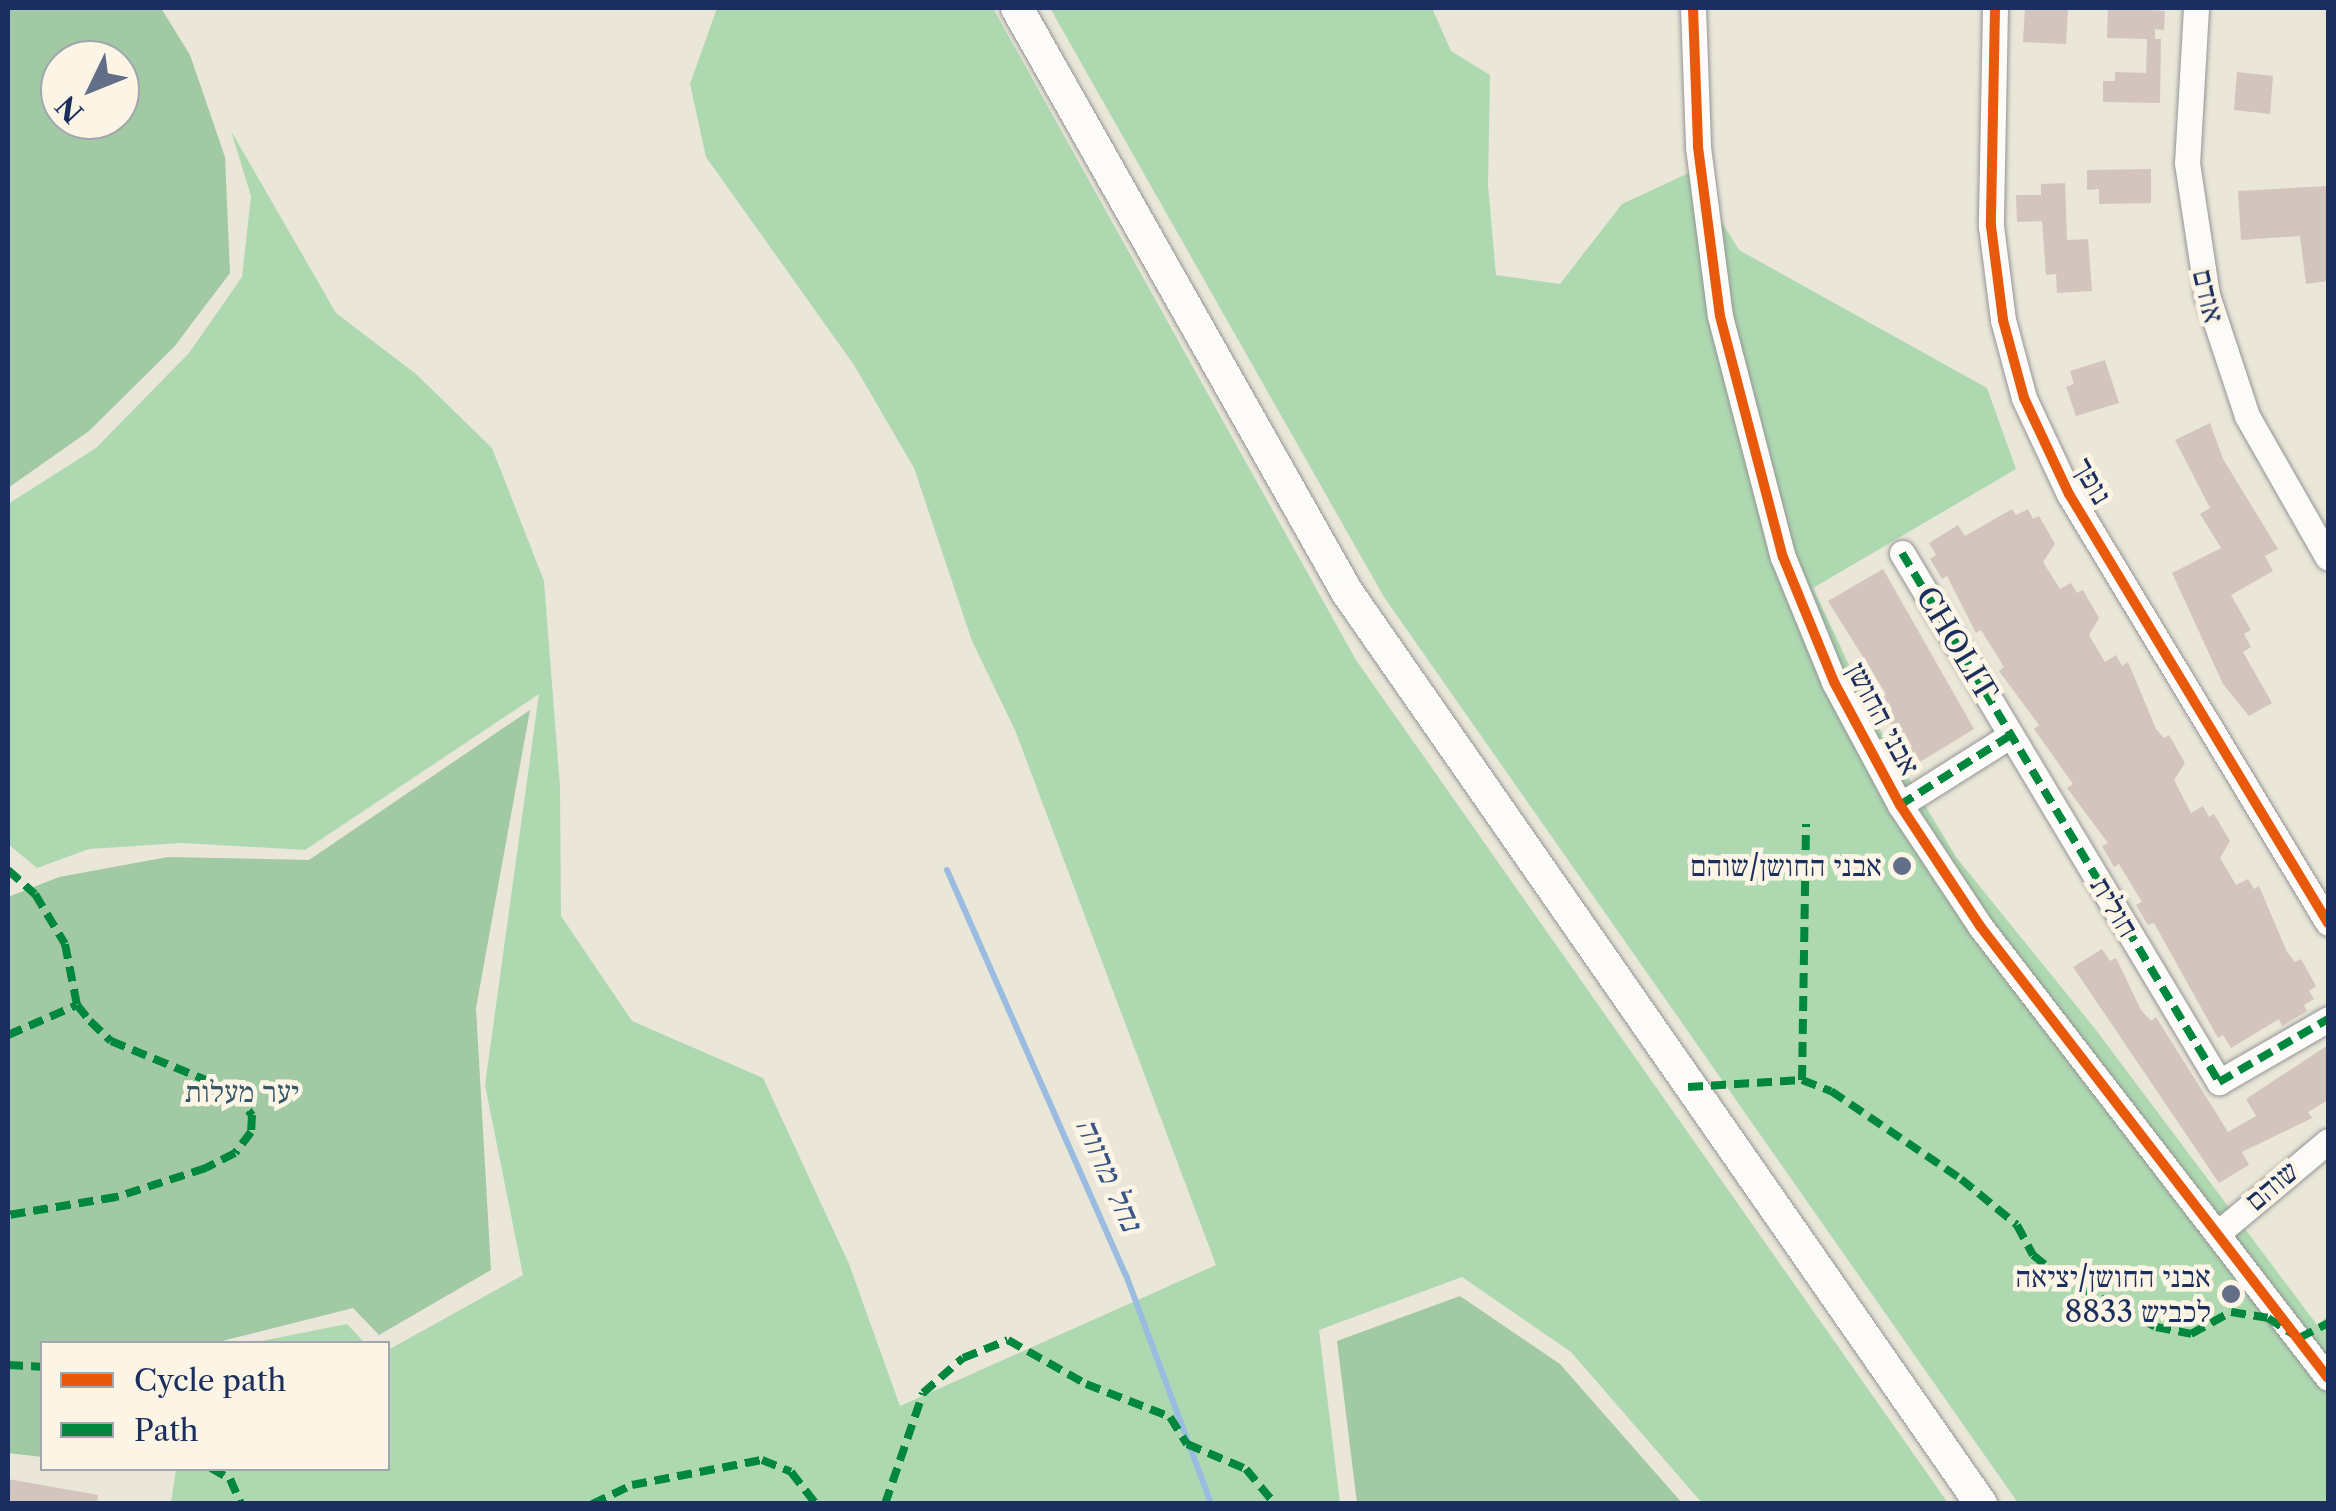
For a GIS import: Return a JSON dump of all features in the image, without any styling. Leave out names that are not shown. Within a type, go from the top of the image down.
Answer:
[{"type":"main road","points":[[1016,8],[1347,592],[1981,1504]]},
{"type":"street","name":"אבני החושן","points":[[1694,8],[1707,232],[1742,414],[1804,613],[1900,805],[2010,966],[2328,1378]]},
{"type":"street","name":"נופך","points":[[1995,8],[1991,226],[2004,320],[2024,398],[2070,494],[2328,923]]},
{"type":"street","name":"אודם","points":[[2196,8],[2187,162],[2212,319],[2252,428],[2328,558]]},
{"type":"street","name":"CHOLIT","points":[[1902,553],[2011,735]]},
{"type":"street","points":[[1900,805],[2011,735]]},
{"type":"street","name":"חולית","points":[[2011,735],[2219,1082],[2328,1019]]},
{"type":"street","name":"שוהם","points":[[2218,1233],[2328,1141]]},
{"type":"green space","points":[[8,8],[161,8],[190,55],[225,157],[230,273],[174,347],[89,431],[8,488]]},
{"type":"green space","points":[[717,8],[993,8],[1356,660],[1948,1503],[1702,1503],[1571,1352],[1462,1277],[1319,1330],[1340,1503],[171,1503],[176,1471],[390,1471],[390,1349],[523,1275],[485,1085],[539,694],[305,850],[182,843],[89,849],[37,868],[8,844],[8,504],[96,448],[189,353],[242,277],[251,196],[231,131],[336,313],[416,374],[492,448],[544,581],[560,787],[561,916],[632,1021],[763,1078],[849,1264],[900,1406],[1216,1265],[1015,730],[972,641],[914,468],[854,365],[706,157],[690,84]]},
{"type":"green space","points":[[1050,8],[1432,8],[1451,51],[1490,75],[1488,185],[1496,275],[1560,284],[1622,204],[1691,172],[1739,250],[1987,388],[2016,469],[1813,588],[1877,725],[1956,857],[2096,1030],[2317,1325],[2328,1316],[2328,1503],[2018,1503],[1384,597]]},
{"type":"green space","name":"יער מעלות","points":[[530,710],[476,1008],[491,1270],[379,1335],[353,1308],[222,1341],[40,1341],[40,1457],[8,1453],[8,897],[59,877],[168,857],[309,860]]},
{"type":"green space","points":[[1460,1296],[1560,1364],[1682,1503],[1357,1503],[1337,1341]]},
{"type":"green space","points":[[347,1324],[363,1341],[262,1341]]},
{"type":"building","points":[[2025,8],[2068,8],[2066,44],[2023,42]]},
{"type":"building","points":[[2108,8],[2165,11],[2164,30],[2155,29],[2155,39],[2161,39],[2160,103],[2103,102],[2103,81],[2115,81],[2115,72],[2146,73],[2147,39],[2107,38]]},
{"type":"building","points":[[2237,72],[2273,76],[2270,114],[2234,110]]},
{"type":"building","points":[[2151,169],[2151,203],[2099,204],[2099,189],[2087,190],[2087,170]]},
{"type":"building","points":[[2065,183],[2067,240],[2088,239],[2092,291],[2057,293],[2056,274],[2046,275],[2042,221],[2017,222],[2016,195],[2041,195],[2041,184]]},
{"type":"building","points":[[2328,186],[2328,281],[2306,284],[2300,236],[2241,240],[2238,191]]},
{"type":"building","points":[[2105,360],[2119,403],[2076,416],[2066,387],[2074,384],[2070,371]]},
{"type":"building","points":[[2210,423],[2223,459],[2278,549],[2265,556],[2273,571],[2231,595],[2251,630],[2244,634],[2251,647],[2243,652],[2272,703],[2249,716],[2223,684],[2172,573],[2221,548],[2200,514],[2210,508],[2175,440]]},
{"type":"building","points":[[2012,509],[2016,515],[2028,509],[2033,519],[2039,516],[2055,544],[2043,562],[2060,589],[2071,583],[2077,593],[2083,590],[2099,618],[2089,635],[2105,662],[2116,655],[2122,666],[2128,662],[2156,729],[2164,738],[2169,735],[2185,763],[2174,780],[2191,813],[2203,806],[2209,817],[2214,814],[2230,841],[2220,858],[2236,885],[2248,879],[2254,889],[2259,886],[2287,952],[2295,962],[2301,959],[2316,986],[2309,991],[2314,999],[2304,1005],[2307,1011],[2282,1026],[2279,1019],[2231,1048],[2223,1035],[2218,1038],[2154,923],[2148,925],[2136,905],[2142,902],[2119,864],[2114,867],[2102,846],[2108,843],[2067,788],[2073,784],[2034,729],[2039,725],[1999,671],[2004,667],[1981,630],[1976,633],[1947,576],[1942,579],[1930,559],[1936,555],[1929,543],[1958,525],[1965,536]]},
{"type":"building","points":[[1883,569],[1974,729],[1915,765],[1876,700],[1886,694],[1828,601]]},
{"type":"building","points":[[2102,949],[2110,961],[2116,958],[2141,1010],[2151,1021],[2156,1017],[2228,1132],[2256,1116],[2246,1099],[2328,1045],[2328,1100],[2308,1112],[2312,1118],[2242,1152],[2249,1165],[2219,1183],[2073,967]]},
{"type":"building","points":[[8,1479],[98,1495],[97,1504],[8,1504]]},
{"type":"waterway","name":"נחל מרווה","points":[[947,870],[1126,1275],[1211,1504]]},
{"type":"marked path","points":[[1902,553],[2219,1082],[2328,1019]]},
{"type":"marked path","points":[[1900,805],[2011,735]]},
{"type":"marked path","points":[[1802,1080],[1806,824]]},
{"type":"marked path","points":[[8,870],[35,894],[65,944],[77,1005],[90,1021],[111,1041],[235,1092],[252,1115],[251,1132],[235,1153],[206,1168],[116,1197],[8,1215]]},
{"type":"marked path","points":[[8,1035],[77,1005]]},
{"type":"marked path","points":[[1688,1087],[1802,1080],[1831,1091],[1961,1179],[2017,1225],[2033,1255],[2060,1277],[2156,1327],[2191,1334],[2231,1312],[2268,1318],[2299,1338],[2328,1323]]},
{"type":"marked path","points":[[885,1504],[923,1393],[963,1358],[1008,1340],[1086,1384],[1170,1417],[1187,1444],[1246,1469],[1275,1504]]},
{"type":"marked path","points":[[8,1365],[40,1367]]},
{"type":"marked path","points":[[592,1504],[632,1485],[762,1460],[791,1472],[816,1504]]},
{"type":"marked path","points":[[216,1471],[230,1479],[241,1504]]},
{"type":"cycle path","points":[[1693,8],[1698,147],[1720,316],[1783,557],[1834,682],[1900,805],[1980,926],[2328,1378]]},
{"type":"cycle path","points":[[1995,8],[1991,226],[2003,320],[2024,398],[2069,494],[2328,923]]},
{"type":"place","name":"אבני החושן/שוהם","points":[[1902,866]]},
{"type":"place","name":"אבני החושן/יציאה לכביש 8833","points":[[2231,1294]]}]
